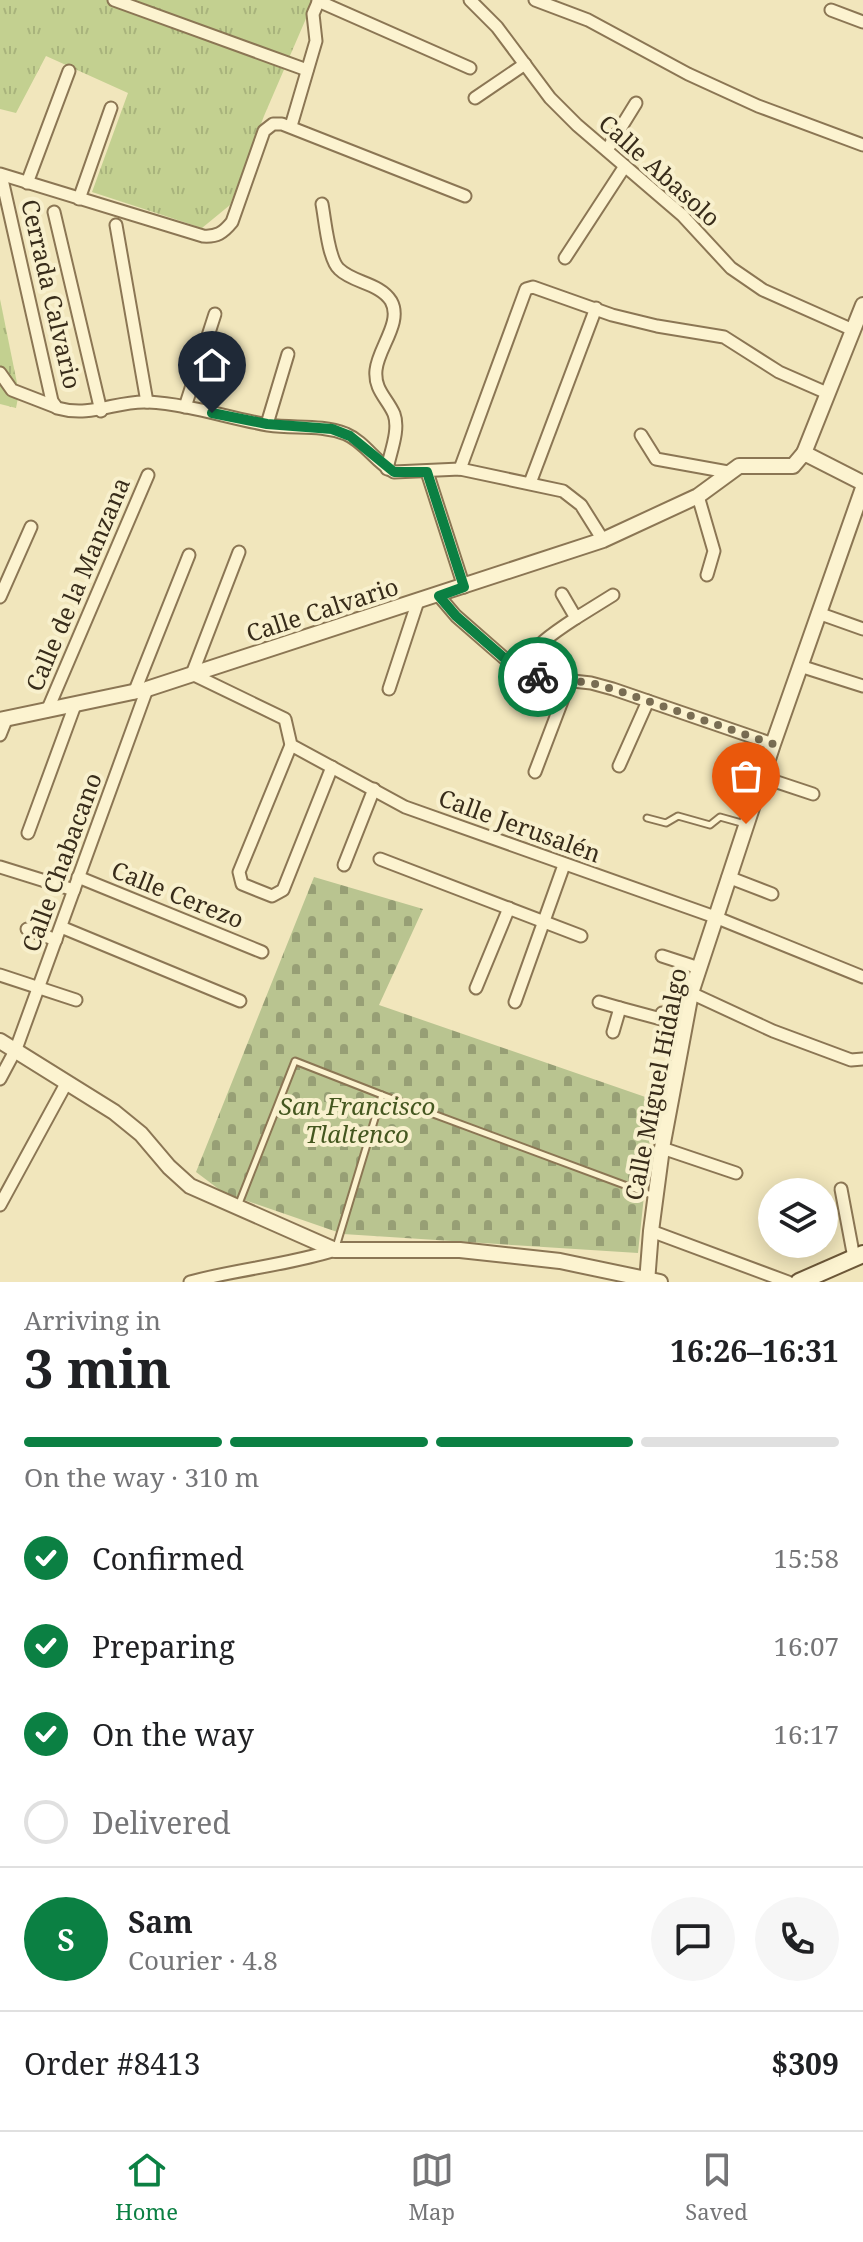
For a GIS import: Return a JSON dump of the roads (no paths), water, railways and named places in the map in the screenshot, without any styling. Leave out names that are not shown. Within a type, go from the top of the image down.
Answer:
[{"type":"main road","points":[[799,1282],[858,1256]]},
{"type":"street","points":[[114,0],[307,70]]},
{"type":"street","name":"Calle Abasolo","points":[[470,0],[497,27],[550,98],[682,215],[731,268],[763,290],[853,330]]},
{"type":"street","points":[[535,0],[588,20],[688,74],[758,106],[863,145]]},
{"type":"street","points":[[291,126],[316,41],[313,14],[318,1],[470,68]]},
{"type":"street","points":[[831,10],[863,22]]},
{"type":"street","points":[[475,98],[525,64]]},
{"type":"street","points":[[27,183],[69,71]]},
{"type":"street","points":[[607,150],[636,103]]},
{"type":"street","points":[[79,199],[111,108]]},
{"type":"street","points":[[1,174],[213,237],[224,233],[232,222],[264,131],[273,124],[291,126],[465,196]]},
{"type":"street","points":[[565,258],[625,166]]},
{"type":"street","name":"Cerrada Calvario","points":[[1,174],[52,401],[57,408],[101,411],[147,402],[267,424],[313,426],[350,436],[387,469]]},
{"type":"street","points":[[322,204],[338,269],[386,294],[393,304],[395,315],[376,365],[375,379],[396,426],[387,469],[394,472],[460,469],[563,491],[581,505],[603,540]]},
{"type":"street","points":[[54,212],[101,411]]},
{"type":"street","points":[[116,225],[147,402]]},
{"type":"street","points":[[460,469],[526,289],[533,287],[657,326],[724,337],[779,372],[827,393]]},
{"type":"street","points":[[863,305],[804,453],[863,485]]},
{"type":"street","points":[[530,483],[596,308]]},
{"type":"street","points":[[185,407],[215,314]]},
{"type":"street","points":[[267,424],[288,354]]},
{"type":"street","points":[[0,373],[12,390],[57,408]]},
{"type":"street","points":[[641,435],[656,459],[728,472]]},
{"type":"street","name":"Calle Calvario","points":[[3,720],[140,691],[439,596],[603,540],[698,496],[739,466],[793,466],[804,453]]},
{"type":"street","points":[[427,472],[464,587]]},
{"type":"street","name":"Calle de la Manzana","points":[[47,711],[148,475]]},
{"type":"street","name":"Calle Miguel Hidalgo","points":[[651,1281],[655,1197],[691,993],[863,485]]},
{"type":"street","points":[[698,496],[714,551],[707,575]]},
{"type":"street","points":[[0,597],[31,527]]},
{"type":"street","points":[[239,552],[192,674],[285,719],[291,745],[239,872],[242,884],[272,896],[283,890],[332,767]]},
{"type":"street","name":"Calle Chabacano","points":[[0,1079],[16,1049],[61,927],[189,555]]},
{"type":"street","points":[[562,594],[576,618]]},
{"type":"street","points":[[519,671],[525,659],[548,636],[613,595]]},
{"type":"street","points":[[439,596],[456,616],[519,671],[537,677],[613,689],[773,744]]},
{"type":"street","points":[[389,689],[418,601]]},
{"type":"street","points":[[818,613],[863,629]]},
{"type":"street","points":[[800,666],[863,686]]},
{"type":"street","points":[[535,772],[570,680]]},
{"type":"street","points":[[619,766],[648,701]]},
{"type":"street","points":[[28,833],[75,705]]},
{"type":"street","points":[[0,735],[3,720]]},
{"type":"street","name":"Calle Jerusalén","points":[[291,745],[405,807],[715,917],[863,977]]},
{"type":"street","points":[[762,777],[813,794]]},
{"type":"street","points":[[344,865],[374,789]]},
{"type":"street","points":[[380,859],[581,936]]},
{"type":"street","points":[[515,1002],[564,865]]},
{"type":"street","points":[[0,867],[74,890]]},
{"type":"street","name":"Calle Cerezo","points":[[78,877],[262,952]]},
{"type":"street","points":[[728,877],[772,894]]},
{"type":"street","points":[[476,988],[509,908]]},
{"type":"street","points":[[61,927],[240,1001]]},
{"type":"street","points":[[27,929],[56,940]]},
{"type":"street","points":[[662,956],[699,968]]},
{"type":"street","points":[[0,975],[76,1000]]},
{"type":"street","points":[[691,993],[773,1031],[851,1060],[863,1059]]},
{"type":"street","points":[[599,1002],[661,1019],[662,1013],[684,1020]]},
{"type":"street","points":[[613,1032],[620,1008]]},
{"type":"street","points":[[0,1041],[114,1112],[141,1134],[190,1186],[335,1250]]},
{"type":"street","points":[[0,1205],[67,1082]]},
{"type":"street","points":[[662,1148],[736,1173]]},
{"type":"street","points":[[841,1189],[858,1256]]},
{"type":"street","points":[[651,1231],[788,1282]]},
{"type":"street","points":[[190,1282],[299,1261],[335,1250],[353,1249],[460,1250],[560,1261],[651,1281]]},
{"type":"street","points":[[240,1282],[246,1270]]},
{"type":"lane","points":[[647,818],[666,823],[678,816],[710,825],[720,817],[746,824]]},
{"type":"lane","points":[[237,1207],[295,1061],[655,1197]]},
{"type":"lane","points":[[335,1250],[382,1095]]},
{"type":"park label","name":"San Francisco Tlaltenco","points":[[357,1119]]}]
